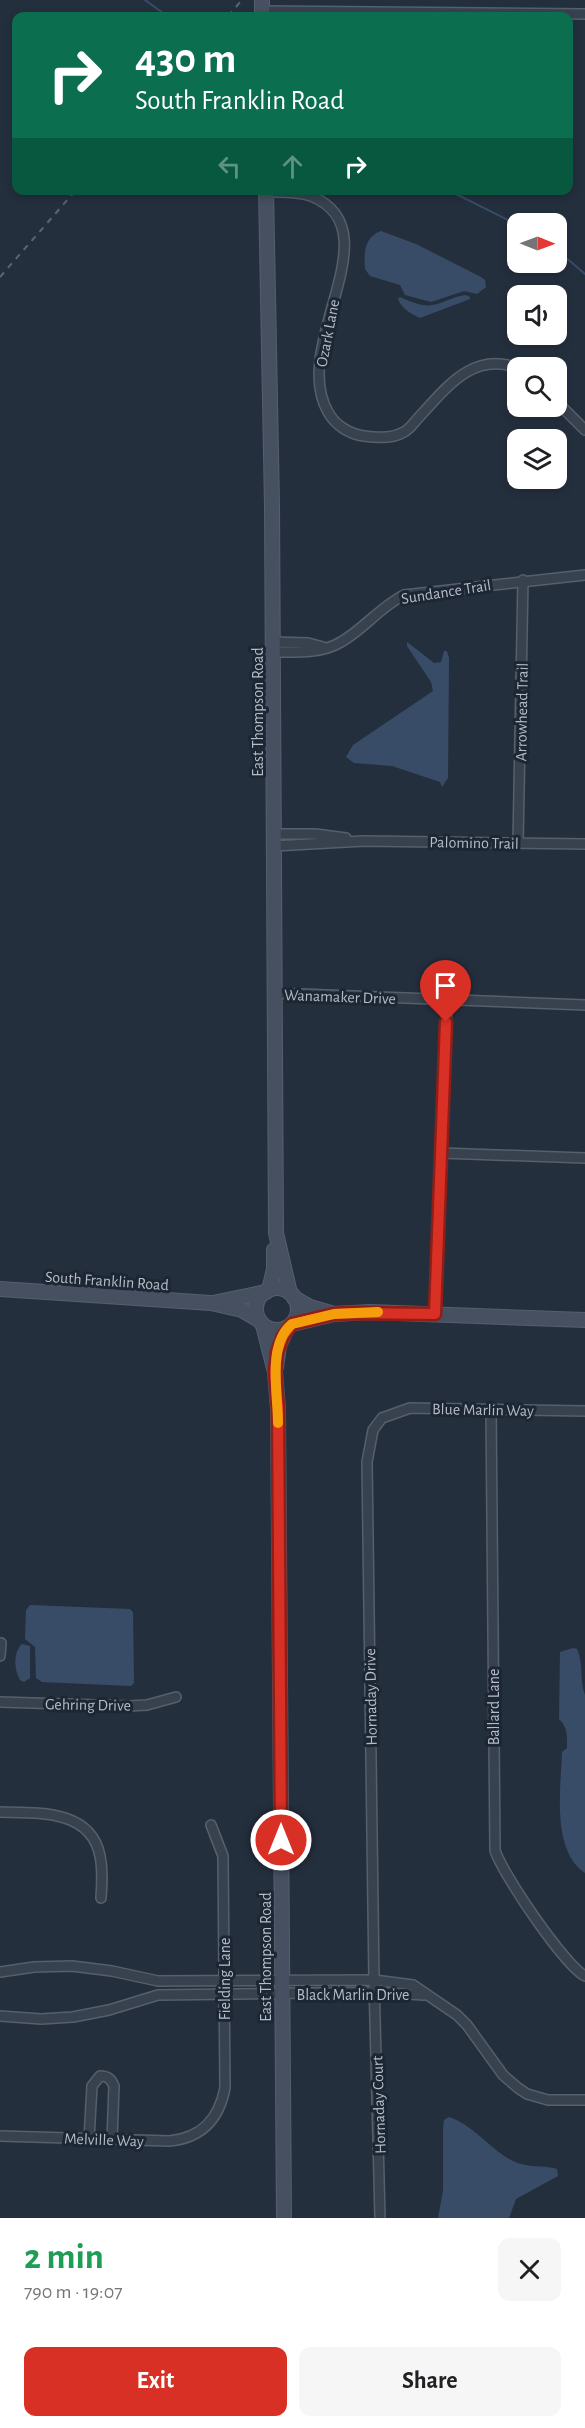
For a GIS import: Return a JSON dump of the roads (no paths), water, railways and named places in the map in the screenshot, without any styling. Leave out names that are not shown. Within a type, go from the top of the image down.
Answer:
[{"type":"main road","name":"East Thompson Road","points":[[266,195],[273,647],[276,1233],[274,1269],[268,1291]]},
{"type":"main road","name":"East Thompson Road","points":[[276,1233],[292,1295]]},
{"type":"main road","points":[[334,1314],[310,1306],[278,1288],[268,1291],[257,1304],[261,1322],[274,1330],[334,1314],[370,1312],[585,1320]]},
{"type":"main road","name":"South Franklin Road","points":[[0,1289],[211,1304],[242,1310],[261,1322]]},
{"type":"main road","name":"South Franklin Road","points":[[211,1304],[268,1291]]},
{"type":"main road","points":[[289,1326],[298,1313],[292,1295]]},
{"type":"main road","name":"East Thompson Road","points":[[261,1322],[275,1372]]},
{"type":"main road","name":"East Thompson Road","points":[[284,2218],[278,1431],[275,1372],[279,1346],[289,1326]]},
{"type":"street","points":[[262,9],[456,12]]},
{"type":"street","name":"Ozark Lane","points":[[310,195],[326,204],[339,217],[345,234],[345,256],[322,338],[318,363],[322,400],[329,414],[341,428],[357,435],[390,437],[405,432],[461,374],[490,363],[507,364]]},
{"type":"street","points":[[567,412],[585,430]]},
{"type":"street","name":"Sundance Trail","points":[[273,647],[308,643],[323,647],[340,643],[388,603],[404,595],[522,580],[585,575]]},
{"type":"street","name":"Arrowhead Trail","points":[[518,843],[522,580]]},
{"type":"street","name":"Palomino Trail","points":[[274,840],[315,834],[364,841],[585,844]]},
{"type":"street","name":"Wanamaker Drive","points":[[275,993],[585,1005]]},
{"type":"street","points":[[435,1314],[447,1000]]},
{"type":"street","points":[[441,1153],[585,1158]]},
{"type":"street","name":"Blue Marlin Way","points":[[382,1418],[410,1408],[585,1411]]},
{"type":"street","name":"Ballard Lane","points":[[491,1408],[495,1850],[503,1869],[568,1962],[585,1976]]},
{"type":"street","name":"Hornaday Drive","points":[[375,1992],[367,1462],[373,1430],[382,1418]]},
{"type":"street","points":[[0,1656],[1,1643]]},
{"type":"street","name":"Gehring Drive","points":[[0,1702],[129,1706],[147,1705],[176,1697]]},
{"type":"street","points":[[0,1812],[50,1814],[66,1817],[78,1823],[88,1832],[100,1854],[101,1898]]},
{"type":"street","name":"Fielding Lane","points":[[205,2129],[216,2117],[222,2104],[225,2088],[223,1856],[211,1825]]},
{"type":"street","points":[[0,1972],[34,1967],[72,1966],[158,1981],[224,1981],[282,1987]]},
{"type":"street","name":"Black Marlin Drive","points":[[282,1987],[374,1980],[413,1985],[424,1995],[457,2015],[503,2074],[518,2088],[527,2094],[548,2100],[585,2100]]},
{"type":"street","points":[[0,2016],[41,2019],[73,2017],[109,2010],[158,1995],[224,1994],[282,1987]]},
{"type":"street","name":"Black Marlin Drive","points":[[282,1987],[424,1995]]},
{"type":"street","name":"Hornaday Court","points":[[375,1992],[381,2218]]},
{"type":"street","points":[[89,2139],[92,2086],[100,2076],[106,2076],[111,2079],[114,2086],[112,2139]]},
{"type":"street","name":"Melville Way","points":[[0,2136],[181,2140],[205,2129]]},
{"type":"water","points":[[381,231],[416,244],[481,277],[485,280],[486,287],[477,294],[464,291],[431,302],[405,295],[400,285],[370,276],[365,269],[365,252],[368,241]]},
{"type":"water","points":[[466,295],[470,299],[420,318],[404,308],[398,299],[400,297],[417,304],[428,305]]},
{"type":"water","points":[[407,642],[434,663],[441,662],[444,651],[447,651],[449,658],[448,778],[442,787],[440,782],[392,766],[354,763],[346,757],[353,745],[433,691],[431,682],[407,646]]},
{"type":"water","points":[[30,1605],[130,1609],[133,1612],[134,1683],[131,1686],[42,1682],[36,1678],[35,1647],[25,1639],[26,1610]]},
{"type":"water","points":[[22,1644],[30,1646],[30,1678],[24,1682],[18,1676],[16,1666],[17,1652]]},
{"type":"water","points":[[577,1649],[579,1655],[585,1695],[585,1873],[574,1863],[567,1849],[560,1817],[562,1752],[567,1748],[567,1736],[559,1719],[560,1652]]},
{"type":"water","points":[[449,2117],[466,2126],[515,2162],[557,2169],[558,2176],[516,2199],[509,2218],[438,2218],[443,2191],[443,2129],[444,2120]]},
{"type":"waterway","points":[[145,0],[162,12]]},
{"type":"waterway","points":[[458,195],[507,220]]},
{"type":"waterway","points":[[567,258],[585,274]]},
{"type":"railway","points":[[232,12],[242,0]]},
{"type":"railway","points":[[0,277],[72,195]]}]
